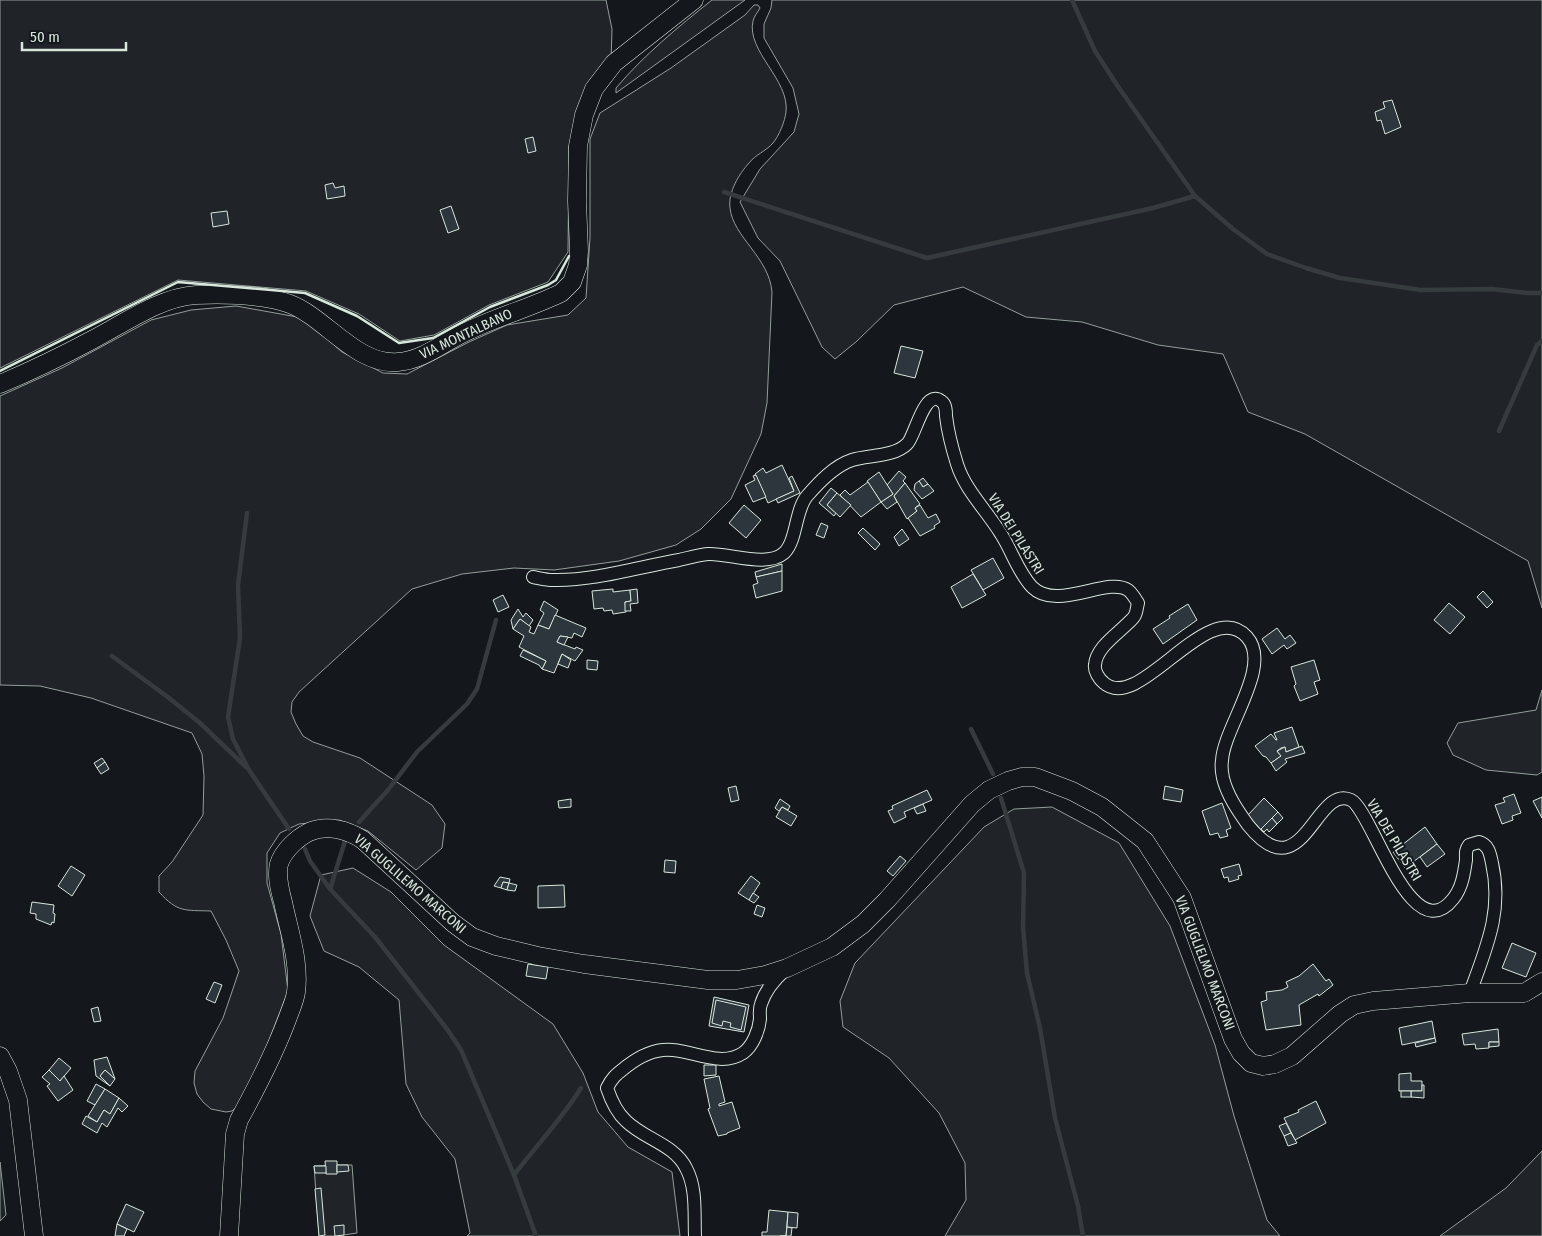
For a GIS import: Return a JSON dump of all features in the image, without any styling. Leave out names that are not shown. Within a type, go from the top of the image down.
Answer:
[{"type":"street","name":"VIA MONTALBANO","points":[[0,384],[38,367],[148,309],[194,296],[253,297],[289,304],[308,313],[367,356],[382,361],[398,362],[428,353],[468,330],[561,293],[572,282],[578,265],[578,146],[584,115],[594,89],[614,63],[694,0]]},
{"type":"street","name":"VIA DEI PILASTRI","points":[[533,577],[552,580],[598,576],[708,554],[745,558],[773,558],[782,554],[790,545],[805,499],[819,483],[835,469],[850,461],[898,450],[907,444],[914,434],[924,408],[930,400],[936,399],[941,401],[945,405],[948,435],[958,468],[966,483],[1002,534],[1024,576],[1033,587],[1041,594],[1065,596],[1119,586],[1128,590],[1138,602],[1135,616],[1097,655],[1094,667],[1105,684],[1116,687],[1130,686],[1211,630],[1226,628],[1236,630],[1245,635],[1252,643],[1255,651],[1254,668],[1226,742],[1222,761],[1224,779],[1231,798],[1243,818],[1262,840],[1272,847],[1282,848],[1292,845],[1304,836],[1326,808],[1334,801],[1344,798],[1351,800],[1364,815],[1389,867],[1415,902],[1425,908],[1434,910],[1452,901],[1460,890],[1466,861],[1466,850],[1469,845],[1479,842],[1487,846],[1494,869],[1496,894],[1494,921],[1470,993]]},
{"type":"street","name":"VIA GUGLIELMO MARCONI","points":[[786,968],[832,947],[863,924],[887,900],[972,804],[989,790],[1022,777],[1036,778],[1072,791],[1102,806],[1145,841],[1182,898],[1233,1039],[1241,1054],[1251,1063],[1269,1066],[1292,1056],[1340,1014],[1354,1005],[1374,1001],[1470,993],[1524,993],[1542,982]]},
{"type":"street","name":"VIA GUGLILEMO MARCONI","points":[[228,1236],[235,1134],[239,1120],[279,1043],[296,993],[294,952],[278,882],[279,865],[283,856],[298,838],[311,831],[325,829],[340,830],[352,833],[364,840],[453,923],[472,937],[496,946],[584,964],[708,980],[737,980],[765,975],[786,968]]},
{"type":"street","points":[[695,1236],[693,1187],[686,1167],[668,1148],[626,1121],[612,1102],[607,1088],[612,1077],[649,1052],[672,1050],[710,1058],[731,1059],[745,1052],[757,1034],[761,1003],[773,982],[786,968]]},
{"type":"street","points":[[0,1056],[8,1071],[18,1100],[34,1236]]},
{"type":"shaded area","points":[[0,0],[606,0],[612,29],[611,62],[581,103],[569,147],[568,252],[548,282],[489,305],[434,335],[400,341],[359,314],[306,291],[178,280],[0,368]]},
{"type":"shaded area","points":[[712,0],[745,0],[616,93],[616,88],[650,53]]},
{"type":"shaded area","points":[[772,0],[1542,0],[1542,608],[1528,561],[1305,434],[1248,412],[1223,354],[1158,345],[1082,322],[1026,317],[963,287],[894,305],[857,341],[835,359],[822,347],[780,261],[758,238],[740,202],[760,169],[794,132],[799,114],[793,88],[764,38],[764,24],[771,8]]},
{"type":"shaded area","points":[[754,5],[758,5],[760,8],[753,21],[756,43],[761,55],[782,88],[786,112],[775,140],[751,160],[738,178],[732,190],[730,202],[730,208],[737,228],[765,268],[772,292],[767,403],[761,434],[731,499],[701,529],[676,545],[619,561],[554,570],[514,568],[462,574],[412,589],[299,692],[292,702],[291,712],[303,736],[313,742],[360,758],[432,805],[445,824],[442,848],[416,870],[368,831],[339,820],[299,824],[280,833],[267,853],[267,883],[281,934],[288,991],[261,1061],[237,1107],[232,1111],[226,1112],[211,1109],[197,1094],[194,1083],[195,1071],[223,1018],[239,971],[211,911],[182,909],[171,904],[159,892],[159,876],[172,862],[203,815],[204,776],[202,754],[192,733],[91,698],[40,686],[0,685],[0,396],[62,368],[151,320],[191,310],[236,306],[303,318],[342,352],[383,373],[407,374],[507,325],[568,315],[586,298],[590,238],[590,139],[600,113],[671,68],[745,15]]},
{"type":"shaded area","points":[[1542,690],[1542,772],[1537,775],[1486,770],[1453,755],[1447,743],[1458,723],[1536,710]]},
{"type":"shaded area","points":[[1052,807],[1119,843],[1170,926],[1215,1045],[1234,1116],[1267,1220],[1280,1236],[945,1236],[966,1200],[965,1163],[939,1113],[889,1058],[843,1027],[840,1001],[855,963],[984,827],[1014,809]]},
{"type":"shaded area","points":[[353,868],[391,892],[444,945],[553,1024],[583,1073],[598,1112],[628,1147],[672,1172],[680,1236],[467,1236],[470,1233],[455,1159],[422,1117],[406,1084],[399,1000],[359,967],[324,951],[310,916],[321,875]]},
{"type":"shaded area","points":[[1542,1151],[1542,1236],[1440,1236],[1506,1188]]},
{"type":"shaded area","points":[[0,1162],[6,1215],[0,1221]]},
{"type":"shaded area","points":[[352,1165],[357,1233],[319,1236],[314,1166]]},
{"type":"building","points":[[1392,100],[1401,127],[1385,134],[1381,120],[1377,121],[1375,112],[1385,108],[1383,102]]},
{"type":"building","points":[[533,137],[536,151],[528,153],[525,139]]},
{"type":"building","points":[[333,183],[335,188],[344,186],[345,196],[327,199],[325,185]]},
{"type":"building","points":[[451,206],[459,229],[448,233],[440,210]]},
{"type":"building","points":[[227,211],[229,224],[213,227],[211,213]]},
{"type":"building","points":[[901,346],[923,351],[915,378],[894,373]]},
{"type":"building","points":[[782,465],[794,491],[768,503],[755,474],[763,468],[766,473]]},
{"type":"building","points":[[899,471],[906,477],[903,481],[905,483],[894,496],[897,502],[887,509],[881,502],[893,494],[887,485]]},
{"type":"building","points":[[879,472],[893,494],[881,502],[867,481]]},
{"type":"building","points":[[756,475],[766,497],[753,502],[745,485],[755,480],[753,476]]},
{"type":"building","points":[[792,476],[800,493],[778,503],[776,499],[794,491],[789,478]]},
{"type":"building","points":[[923,478],[928,484],[923,487],[919,481]]},
{"type":"building","points":[[919,481],[923,487],[928,484],[934,491],[922,499],[914,490],[915,484]]},
{"type":"building","points":[[868,482],[881,502],[861,517],[840,495],[845,490],[850,495]]},
{"type":"building","points":[[905,483],[920,504],[915,508],[917,511],[907,519],[894,496]]},
{"type":"building","points":[[831,488],[837,493],[827,505],[836,513],[834,516],[819,503]]},
{"type":"building","points":[[837,493],[851,505],[840,517],[827,505]]},
{"type":"building","points":[[744,505],[761,520],[746,538],[729,523]]},
{"type":"building","points":[[920,505],[928,518],[936,514],[940,522],[934,526],[935,528],[920,536],[908,518],[917,511],[915,508]]},
{"type":"building","points":[[821,523],[828,526],[824,538],[816,535]]},
{"type":"building","points":[[863,528],[880,544],[875,550],[858,533]]},
{"type":"building","points":[[902,529],[909,539],[899,546],[894,537]]},
{"type":"building","points":[[993,558],[1004,578],[983,590],[971,570]]},
{"type":"building","points":[[782,564],[782,571],[756,577],[755,572]]},
{"type":"building","points":[[782,571],[782,591],[756,598],[753,585],[758,583],[756,577]]},
{"type":"building","points":[[973,574],[986,595],[962,608],[951,587]]},
{"type":"building","points":[[613,589],[613,592],[630,590],[631,601],[625,602],[626,612],[613,614],[612,610],[594,609],[592,591]]},
{"type":"building","points":[[637,589],[638,603],[630,604],[631,611],[625,611],[625,602],[631,601],[630,590]]},
{"type":"building","points":[[1483,591],[1493,602],[1487,608],[1477,597]]},
{"type":"building","points":[[503,595],[509,607],[498,612],[493,600]]},
{"type":"building","points":[[544,601],[558,610],[549,629],[538,625],[544,613],[540,610]]},
{"type":"building","points":[[1449,603],[1465,617],[1450,634],[1434,620]]},
{"type":"building","points":[[1188,604],[1197,620],[1163,644],[1153,629]]},
{"type":"building","points":[[518,609],[523,617],[526,613],[533,620],[529,626],[520,619],[513,629],[511,620]]},
{"type":"building","points":[[555,615],[586,628],[582,637],[574,633],[572,638],[560,636],[557,642],[583,650],[575,661],[562,654],[554,673],[542,669],[546,661],[519,647],[524,636],[513,629],[520,619],[531,627],[529,632],[534,634],[538,625],[549,629]]},
{"type":"building","points":[[1277,628],[1285,639],[1290,635],[1296,643],[1287,649],[1284,645],[1272,654],[1262,639]]},
{"type":"building","points":[[560,636],[568,637],[564,645],[557,642]]},
{"type":"building","points":[[523,650],[546,661],[542,669],[539,665],[520,656]]},
{"type":"building","points":[[562,654],[571,660],[568,668],[558,664]]},
{"type":"building","points":[[587,660],[598,661],[597,670],[587,669]]},
{"type":"building","points":[[1314,660],[1320,680],[1314,682],[1318,694],[1300,701],[1294,686],[1296,684],[1291,667]]},
{"type":"building","points":[[1292,727],[1299,747],[1286,752],[1285,747],[1281,748],[1277,751],[1281,756],[1271,763],[1255,746],[1271,734],[1277,740],[1274,733]]},
{"type":"building","points":[[1302,746],[1305,753],[1285,759],[1287,762],[1276,771],[1271,763],[1281,756],[1277,751],[1285,747],[1286,752]]},
{"type":"building","points":[[102,758],[105,762],[97,768],[94,763]]},
{"type":"building","points":[[105,762],[109,769],[101,774],[97,768]]},
{"type":"building","points":[[736,786],[739,800],[731,802],[728,788]]},
{"type":"building","points":[[1165,786],[1183,790],[1181,802],[1163,799]]},
{"type":"building","points":[[927,790],[932,800],[904,812],[906,817],[894,823],[888,811],[893,809],[892,806]]},
{"type":"building","points":[[1514,794],[1521,813],[1512,816],[1513,820],[1502,824],[1495,805],[1505,802],[1503,798]]},
{"type":"building","points":[[1542,797],[1542,818],[1533,801]]},
{"type":"building","points":[[1264,798],[1278,812],[1261,830],[1248,815]]},
{"type":"building","points":[[571,799],[571,807],[559,808],[558,801]]},
{"type":"building","points":[[780,799],[790,806],[788,810],[782,807],[779,811],[775,808]]},
{"type":"building","points":[[1222,803],[1231,828],[1226,830],[1228,836],[1220,838],[1218,833],[1210,835],[1202,811]]},
{"type":"building","points":[[923,804],[926,811],[917,814],[914,808]]},
{"type":"building","points":[[782,807],[797,816],[791,826],[776,817]]},
{"type":"building","points":[[1278,812],[1283,818],[1277,824],[1272,818]]},
{"type":"building","points":[[1272,818],[1277,824],[1269,832],[1267,829],[1264,832],[1261,829]]},
{"type":"building","points":[[1425,827],[1437,844],[1405,868],[1393,852]]},
{"type":"building","points":[[1437,844],[1445,854],[1427,867],[1420,857]]},
{"type":"building","points":[[900,856],[906,861],[893,876],[887,871]]},
{"type":"building","points":[[665,860],[676,861],[675,873],[664,872]]},
{"type":"building","points":[[1239,864],[1242,875],[1238,876],[1239,879],[1229,882],[1228,877],[1224,878],[1221,869]]},
{"type":"building","points":[[71,866],[85,875],[72,896],[58,886]]},
{"type":"building","points":[[751,876],[760,883],[749,900],[738,893]]},
{"type":"building","points":[[500,877],[510,879],[509,883],[503,882],[501,888],[494,886]]},
{"type":"building","points":[[503,882],[509,883],[507,890],[501,888]]},
{"type":"building","points":[[509,883],[517,885],[515,891],[507,890]]},
{"type":"building","points":[[564,885],[565,907],[538,908],[538,886]]},
{"type":"building","points":[[753,893],[759,897],[754,903],[749,900]]},
{"type":"building","points":[[32,902],[54,905],[54,923],[52,922],[51,925],[36,919],[36,914],[30,913]]},
{"type":"building","points":[[757,905],[765,908],[762,917],[754,914]]},
{"type":"building","points":[[1512,943],[1536,953],[1526,977],[1502,968]]},
{"type":"building","points":[[528,964],[548,967],[546,979],[526,976]]},
{"type":"building","points":[[1313,964],[1326,981],[1329,979],[1333,985],[1319,996],[1318,994],[1299,1005],[1301,1025],[1266,1030],[1261,1002],[1267,1000],[1266,992],[1282,990],[1288,987],[1286,982],[1299,976]]},
{"type":"building","points":[[214,982],[222,985],[215,1003],[206,999]]},
{"type":"building","points":[[714,997],[749,1005],[744,1032],[709,1026]]},
{"type":"building","points":[[716,1000],[746,1007],[741,1030],[730,1027],[731,1023],[723,1021],[722,1026],[712,1023]]},
{"type":"building","points":[[98,1007],[101,1021],[94,1022],[91,1009]]},
{"type":"building","points":[[1432,1021],[1435,1038],[1402,1045],[1399,1028]]},
{"type":"building","points":[[1498,1029],[1499,1042],[1489,1042],[1489,1048],[1476,1049],[1475,1044],[1464,1045],[1462,1034]]},
{"type":"building","points":[[1435,1038],[1436,1042],[1416,1047],[1415,1043]]},
{"type":"building","points":[[1489,1042],[1499,1042],[1499,1046],[1489,1047]]},
{"type":"building","points":[[107,1057],[115,1079],[105,1070],[100,1076],[110,1086],[96,1076],[94,1060]]},
{"type":"building","points":[[59,1058],[71,1068],[60,1081],[49,1070]]},
{"type":"building","points":[[704,1065],[716,1065],[716,1075],[704,1076]]},
{"type":"building","points":[[49,1070],[60,1081],[64,1076],[73,1090],[58,1101],[47,1086],[50,1084],[42,1077]]},
{"type":"building","points":[[105,1070],[115,1079],[110,1086],[100,1076]]},
{"type":"building","points":[[1411,1073],[1411,1081],[1422,1081],[1422,1091],[1399,1091],[1399,1074]]},
{"type":"building","points":[[719,1076],[725,1102],[719,1104],[719,1106],[732,1102],[740,1128],[718,1136],[708,1109],[710,1108],[704,1079]]},
{"type":"building","points":[[96,1084],[105,1089],[95,1105],[87,1101]]},
{"type":"building","points":[[1422,1085],[1424,1085],[1424,1098],[1411,1097],[1411,1091],[1422,1091]]},
{"type":"building","points":[[105,1089],[119,1098],[110,1114],[104,1110],[97,1122],[88,1116]]},
{"type":"building","points":[[1401,1091],[1411,1091],[1411,1097],[1401,1097]]},
{"type":"building","points":[[119,1098],[128,1106],[122,1112],[118,1108],[107,1127],[102,1123],[97,1133],[82,1124],[86,1116],[97,1122],[104,1110],[110,1114]]},
{"type":"building","points":[[1316,1101],[1326,1123],[1295,1140],[1284,1118],[1299,1112],[1298,1110]]},
{"type":"building","points":[[1286,1123],[1291,1133],[1284,1136],[1279,1126]]},
{"type":"building","points":[[1291,1133],[1297,1143],[1288,1146],[1284,1136]]},
{"type":"building","points":[[325,1161],[337,1161],[337,1174],[326,1174]]},
{"type":"building","points":[[337,1165],[348,1165],[349,1171],[337,1172]]},
{"type":"building","points":[[314,1166],[326,1166],[326,1173],[315,1173]]},
{"type":"building","points":[[321,1188],[325,1235],[319,1236],[315,1189]]},
{"type":"building","points":[[126,1204],[144,1212],[134,1232],[117,1224]]},
{"type":"building","points":[[769,1210],[788,1212],[786,1236],[762,1236],[762,1232],[767,1232]]},
{"type":"building","points":[[788,1212],[798,1213],[797,1228],[787,1227]]},
{"type":"building","points":[[117,1224],[127,1229],[124,1236],[115,1236]]},
{"type":"building","points":[[344,1225],[344,1235],[335,1236],[334,1226]]},
{"type":"building","points":[[787,1227],[792,1228],[791,1236],[786,1236]]},
{"type":"waterway","points":[[1072,0],[1095,51],[1195,196],[1233,229],[1267,254],[1340,278],[1421,290],[1492,289],[1542,293]]},
{"type":"waterway","points":[[724,192],[927,258],[1153,208],[1195,196]]},
{"type":"waterway","points":[[1499,431],[1537,345],[1542,341]]},
{"type":"waterway","points":[[247,513],[238,585],[240,638],[228,717],[233,739],[249,770],[289,829]]},
{"type":"waterway","points":[[359,822],[388,790],[417,752],[467,704],[477,689],[496,620]]},
{"type":"waterway","points":[[112,656],[200,723],[246,767]]},
{"type":"waterway","points":[[971,729],[993,774]]},
{"type":"waterway","points":[[1001,798],[1024,873],[1023,927],[1027,973],[1040,1028],[1055,1118],[1078,1206],[1083,1236]]},
{"type":"waterway","points":[[330,889],[346,838]]},
{"type":"waterway","points":[[305,849],[310,861],[330,889],[375,937],[447,1029],[461,1050],[514,1175],[536,1236]]},
{"type":"waterway","points":[[514,1175],[557,1122],[581,1088]]},
{"type":"wall","points":[[0,371],[178,282],[305,293],[357,316],[399,343],[433,338],[490,307],[548,285],[556,280],[569,256]]}]
